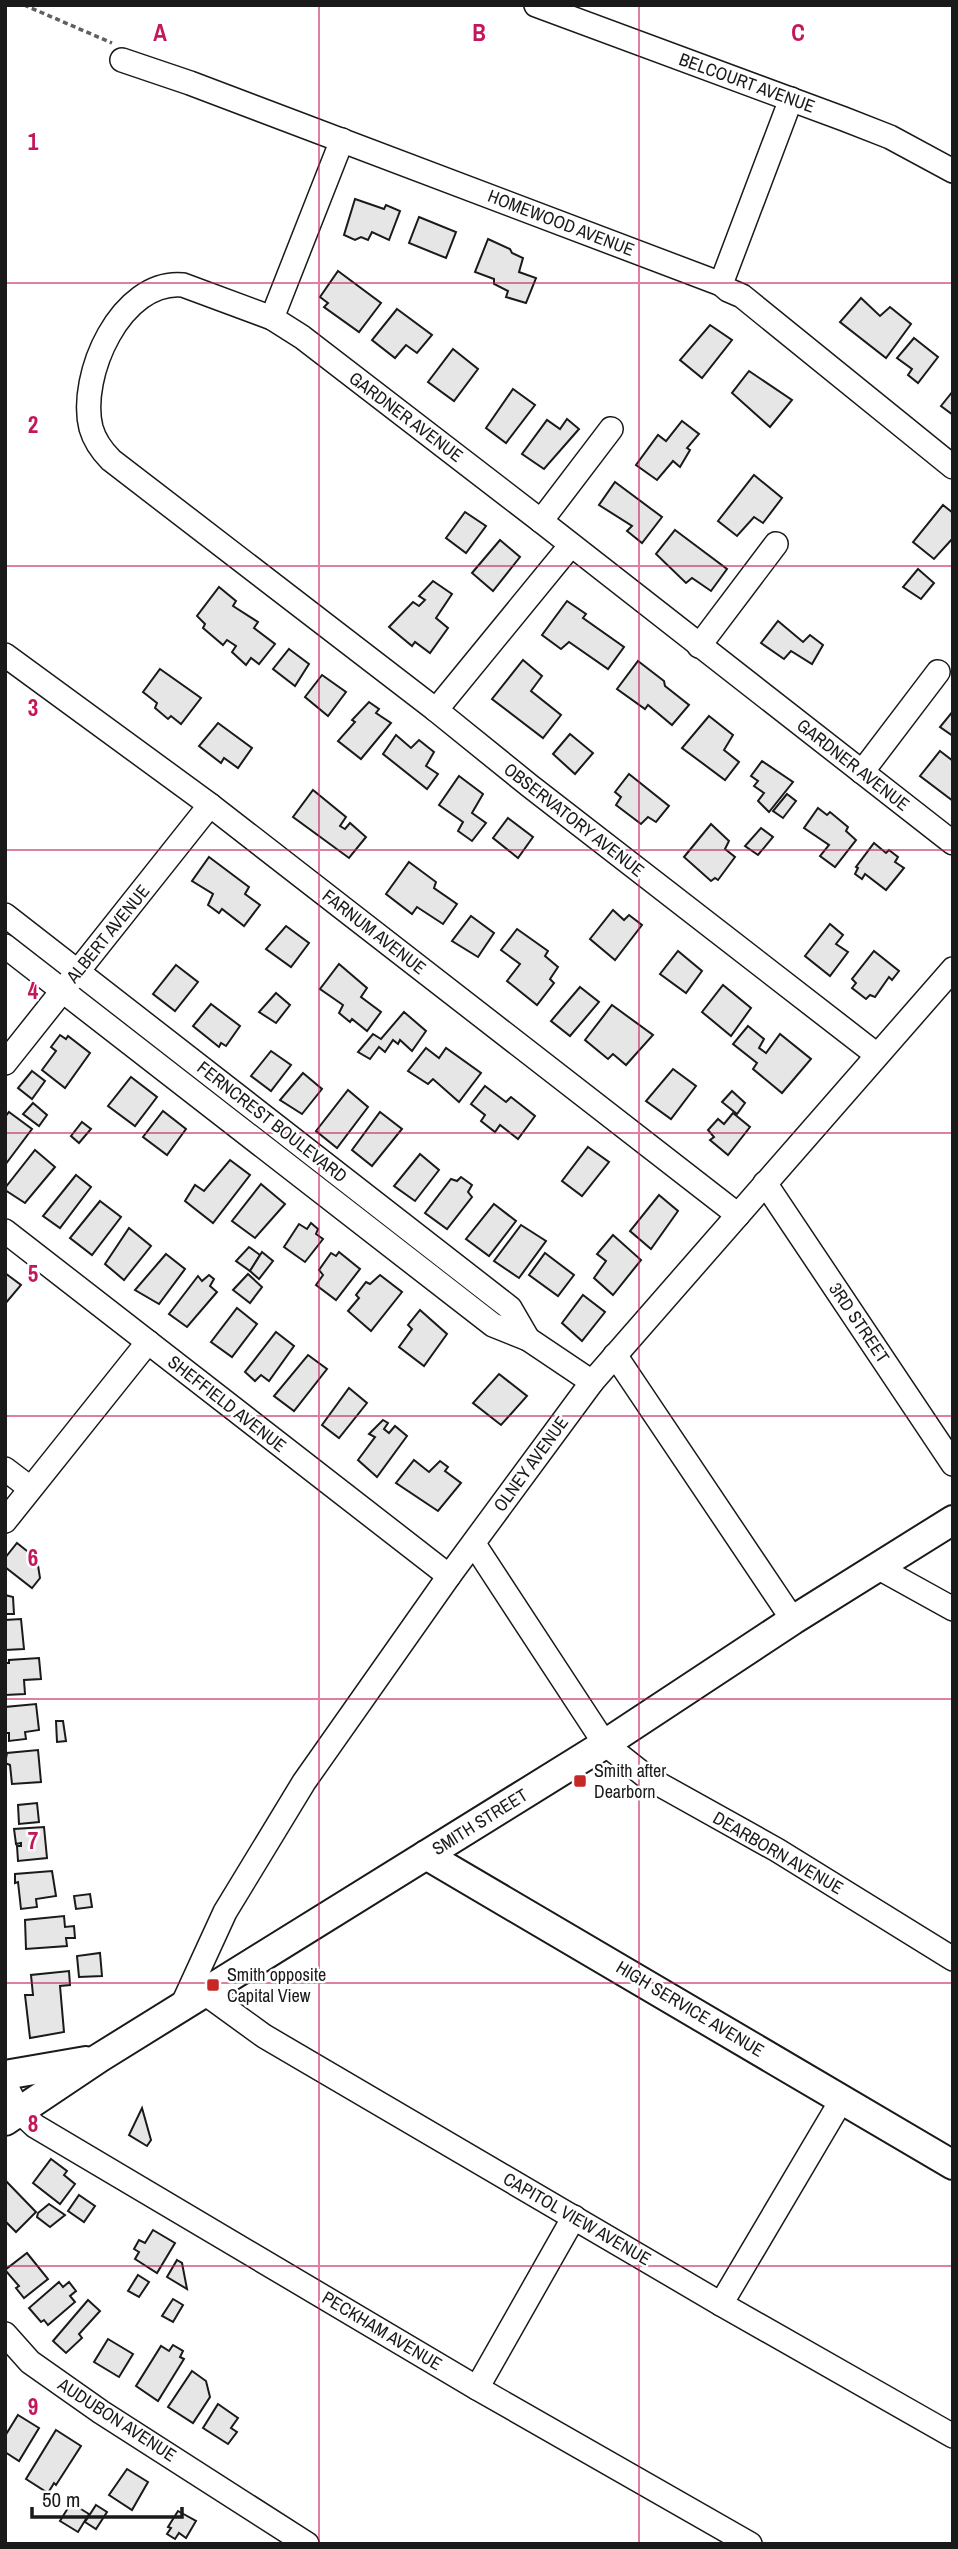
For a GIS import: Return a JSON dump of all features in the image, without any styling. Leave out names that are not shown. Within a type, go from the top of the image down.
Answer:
[{"type":"main road","name":"SMITH STREET","points":[[10,2114],[606,1744],[793,1620],[953,1520]]},
{"type":"main road","name":"HIGH SERVICE AVENUE","points":[[426,1855],[953,2165]]},
{"type":"main road","points":[[5,2075],[99,2058]]},
{"type":"street","name":"BELCOURT AVENUE","points":[[536,5],[890,137],[953,171]]},
{"type":"street","name":"HOMEWOOD AVENUE","points":[[122,60],[190,83],[721,284],[743,296],[953,467]]},
{"type":"street","points":[[721,284],[790,99]]},
{"type":"street","points":[[272,318],[342,140]]},
{"type":"street","name":"GARDNER AVENUE","points":[[271,583],[111,460],[99,447],[91,428],[91,384],[111,332],[125,311],[148,293],[171,284],[183,285],[272,318],[302,337],[953,843]]},
{"type":"street","points":[[541,521],[611,429]]},
{"type":"street","points":[[699,646],[776,544]]},
{"type":"street","points":[[436,710],[571,545]]},
{"type":"street","name":"OBSERVATORY AVENUE","points":[[271,583],[877,1055]]},
{"type":"street","name":"FARNUM AVENUE","points":[[5,655],[210,805],[738,1215]]},
{"type":"street","points":[[862,772],[938,672]]},
{"type":"street","name":"ALBERT AVENUE","points":[[5,1063],[210,805]]},
{"type":"street","name":"FERNCREST BOULEVARD","points":[[5,915],[510,1308],[528,1339]]},
{"type":"street","name":"FERNCREST BOULEVARD","points":[[5,946],[493,1325],[528,1339],[592,1382]]},
{"type":"street","name":"OLNEY AVENUE","points":[[180,2010],[225,1912],[304,1782],[449,1576],[592,1382],[953,969]]},
{"type":"street","name":"3RD STREET","points":[[765,1183],[953,1464]]},
{"type":"street","name":"SHEFFIELD AVENUE","points":[[5,1231],[449,1576]]},
{"type":"street","points":[[5,1521],[148,1342]]},
{"type":"street","points":[[615,1355],[793,1620]]},
{"type":"street","points":[[5,1469],[30,1488]]},
{"type":"street","name":"DEARBORN AVENUE","points":[[474,1544],[606,1744],[648,1778],[777,1850],[953,1959]]},
{"type":"street","points":[[879,1567],[953,1609]]},
{"type":"street","name":"CAPITOL VIEW AVENUE","points":[[206,1994],[264,2036],[721,2304],[953,2436]]},
{"type":"street","points":[[5,2084],[10,2114]]},
{"type":"street","points":[[721,2304],[841,2101]]},
{"type":"street","name":"PECKHAM AVENUE","points":[[10,2114],[35,2126],[477,2388],[750,2544]]},
{"type":"street","points":[[477,2388],[574,2217]]},
{"type":"street","name":"AUDUBON AVENUE","points":[[5,2334],[30,2362],[101,2412],[307,2544]]},
{"type":"path","points":[[24,5],[112,43],[122,60]]},
{"type":"building","points":[[355,199],[384,209],[386,205],[400,211],[389,240],[372,232],[368,240],[361,237],[355,240],[344,235]]},
{"type":"building","points":[[419,217],[456,232],[446,258],[409,243]]},
{"type":"building","points":[[488,239],[523,258],[519,272],[536,278],[526,303],[506,297],[508,291],[494,284],[494,279],[475,272]]},
{"type":"building","points":[[338,271],[381,303],[359,332],[324,307],[328,303],[320,297]]},
{"type":"building","points":[[861,298],[880,316],[890,307],[911,324],[886,358],[840,322]]},
{"type":"building","points":[[397,309],[432,335],[417,353],[406,345],[395,358],[372,340]]},
{"type":"building","points":[[710,325],[732,340],[702,378],[680,360]]},
{"type":"building","points":[[914,338],[938,357],[918,383],[908,375],[912,369],[897,358]]},
{"type":"building","points":[[453,349],[478,369],[454,401],[428,382]]},
{"type":"building","points":[[749,371],[792,400],[770,427],[732,393]]},
{"type":"building","points":[[513,389],[535,405],[506,443],[486,428]]},
{"type":"building","points":[[953,391],[953,415],[941,406]]},
{"type":"building","points":[[567,419],[579,429],[544,469],[522,454],[547,420],[560,429]]},
{"type":"building","points":[[682,421],[699,434],[687,448],[690,450],[680,467],[673,461],[657,480],[636,465],[658,435],[666,441]]},
{"type":"building","points":[[754,475],[782,498],[763,523],[754,517],[737,536],[718,521]]},
{"type":"building","points":[[615,482],[662,517],[642,543],[627,531],[632,526],[599,505]]},
{"type":"building","points":[[943,505],[953,513],[953,538],[934,559],[913,542]]},
{"type":"building","points":[[465,512],[486,526],[466,553],[446,538]]},
{"type":"building","points":[[675,530],[727,569],[711,591],[692,578],[686,583],[656,554]]},
{"type":"building","points":[[500,540],[520,557],[493,591],[472,573]]},
{"type":"building","points":[[918,569],[934,583],[921,599],[903,587]]},
{"type":"building","points":[[433,581],[452,594],[436,618],[448,628],[430,653],[415,642],[412,646],[389,627],[413,602],[419,606],[425,600],[419,596]]},
{"type":"building","points":[[219,587],[236,601],[233,606],[258,622],[254,628],[275,644],[259,664],[251,658],[246,665],[232,652],[236,646],[227,640],[223,645],[203,628],[205,624],[197,616]]},
{"type":"building","points":[[567,601],[586,614],[583,618],[624,647],[608,669],[569,642],[561,649],[542,635]]},
{"type":"building","points":[[778,621],[803,642],[810,635],[823,645],[812,664],[791,651],[784,659],[761,643]]},
{"type":"building","points":[[289,649],[309,664],[295,686],[273,669]]},
{"type":"building","points":[[523,660],[542,676],[531,691],[561,715],[543,738],[492,699]]},
{"type":"building","points":[[638,661],[689,705],[672,725],[648,705],[645,709],[617,689]]},
{"type":"building","points":[[160,669],[201,698],[181,724],[171,716],[168,719],[155,708],[157,703],[143,692]]},
{"type":"building","points":[[322,675],[346,692],[328,716],[305,697]]},
{"type":"building","points":[[369,702],[379,709],[376,713],[391,723],[361,759],[338,741],[355,722],[352,720]]},
{"type":"building","points":[[953,711],[953,736],[940,727]]},
{"type":"building","points":[[709,716],[733,735],[724,750],[739,762],[725,780],[682,748]]},
{"type":"building","points":[[218,723],[252,748],[238,768],[224,758],[221,763],[199,746]]},
{"type":"building","points":[[570,734],[593,753],[575,774],[553,754]]},
{"type":"building","points":[[396,735],[411,748],[419,740],[434,752],[426,766],[438,774],[427,789],[383,754]]},
{"type":"building","points":[[940,751],[953,761],[953,801],[920,776]]},
{"type":"building","points":[[762,761],[793,782],[769,812],[758,801],[764,793],[754,786],[758,781],[751,776]]},
{"type":"building","points":[[629,774],[669,806],[656,822],[648,817],[641,824],[616,805],[621,797],[615,792]]},
{"type":"building","points":[[459,776],[483,794],[472,813],[486,823],[472,841],[458,831],[463,822],[439,805]]},
{"type":"building","points":[[313,790],[346,817],[340,826],[345,829],[350,823],[366,837],[349,858],[293,817]]},
{"type":"building","points":[[787,794],[796,801],[783,818],[773,811]]},
{"type":"building","points":[[818,808],[827,815],[830,812],[848,827],[846,831],[856,840],[835,867],[820,856],[829,845],[804,828]]},
{"type":"building","points":[[508,818],[533,837],[518,858],[493,838]]},
{"type":"building","points":[[711,824],[729,841],[725,849],[735,857],[718,880],[715,878],[711,881],[684,857]]},
{"type":"building","points":[[761,828],[773,837],[758,855],[745,846]]},
{"type":"building","points":[[874,843],[886,853],[889,850],[898,857],[895,862],[904,868],[886,890],[865,874],[862,879],[855,874],[858,868],[856,867]]},
{"type":"building","points":[[209,857],[249,887],[245,894],[260,905],[244,926],[222,909],[219,913],[208,905],[213,894],[192,881]]},
{"type":"building","points":[[409,862],[436,882],[434,888],[457,904],[443,924],[417,907],[412,914],[386,894]]},
{"type":"building","points":[[613,910],[624,920],[629,915],[642,925],[615,960],[590,939]]},
{"type":"building","points":[[471,916],[494,933],[478,957],[452,941]]},
{"type":"building","points":[[830,924],[843,935],[836,944],[848,952],[830,976],[805,956]]},
{"type":"building","points":[[286,926],[309,943],[291,967],[266,949]]},
{"type":"building","points":[[517,929],[548,951],[545,956],[558,967],[550,979],[554,983],[537,1005],[507,981],[520,964],[501,950]]},
{"type":"building","points":[[678,951],[702,971],[686,993],[660,974]]},
{"type":"building","points":[[874,951],[899,971],[892,980],[889,977],[875,997],[870,995],[866,999],[852,988],[856,983],[852,979]]},
{"type":"building","points":[[339,964],[367,988],[361,997],[381,1012],[367,1031],[339,1013],[343,1005],[320,989]]},
{"type":"building","points":[[176,965],[198,982],[175,1011],[153,994]]},
{"type":"building","points":[[723,985],[751,1008],[731,1036],[702,1012]]},
{"type":"building","points":[[580,987],[599,1002],[570,1036],[551,1021]]},
{"type":"building","points":[[276,993],[290,1005],[276,1023],[259,1012]]},
{"type":"building","points":[[211,1004],[240,1026],[226,1046],[221,1043],[219,1047],[193,1026]]},
{"type":"building","points":[[612,1005],[653,1035],[626,1065],[613,1054],[608,1059],[585,1040]]},
{"type":"building","points":[[404,1012],[426,1031],[412,1051],[400,1040],[398,1044],[393,1040],[385,1052],[379,1047],[370,1059],[358,1052],[373,1034],[381,1039]]},
{"type":"building","points":[[748,1026],[764,1039],[759,1048],[766,1053],[780,1034],[811,1059],[782,1093],[753,1069],[757,1063],[733,1044]]},
{"type":"building","points":[[60,1035],[66,1039],[68,1036],[90,1053],[65,1088],[42,1070],[56,1051],[51,1047]]},
{"type":"building","points":[[426,1048],[439,1058],[446,1048],[481,1073],[459,1102],[433,1079],[428,1084],[408,1071]]},
{"type":"building","points":[[271,1051],[291,1065],[271,1091],[251,1076]]},
{"type":"building","points":[[673,1069],[696,1086],[671,1119],[646,1101]]},
{"type":"building","points":[[32,1071],[45,1081],[32,1099],[18,1088]]},
{"type":"building","points":[[303,1073],[322,1089],[302,1114],[280,1100]]},
{"type":"building","points":[[131,1077],[157,1097],[135,1126],[108,1106]]},
{"type":"building","points":[[485,1086],[506,1102],[511,1097],[535,1116],[518,1139],[500,1125],[495,1132],[481,1121],[485,1115],[471,1104]]},
{"type":"building","points":[[348,1090],[368,1107],[337,1148],[316,1131]]},
{"type":"building","points":[[732,1091],[745,1103],[737,1114],[722,1102]]},
{"type":"building","points":[[33,1103],[47,1115],[39,1126],[23,1114]]},
{"type":"building","points":[[163,1111],[186,1129],[167,1155],[143,1137]]},
{"type":"building","points":[[9,1112],[32,1129],[5,1165],[5,1117]]},
{"type":"building","points":[[380,1112],[402,1129],[372,1166],[352,1150]]},
{"type":"building","points":[[733,1113],[750,1127],[728,1155],[710,1140],[714,1137],[708,1130],[718,1119],[724,1124]]},
{"type":"building","points":[[82,1122],[91,1129],[79,1143],[71,1136]]},
{"type":"building","points":[[588,1147],[609,1162],[582,1196],[562,1181]]},
{"type":"building","points":[[35,1150],[55,1167],[25,1203],[5,1188]]},
{"type":"building","points":[[420,1154],[439,1170],[415,1201],[394,1186]]},
{"type":"building","points":[[230,1160],[250,1175],[213,1223],[185,1201],[195,1185],[204,1191]]},
{"type":"building","points":[[76,1175],[91,1187],[60,1228],[43,1216]]},
{"type":"building","points":[[461,1177],[472,1185],[468,1192],[472,1197],[447,1229],[425,1213],[451,1179],[457,1181]]},
{"type":"building","points":[[261,1184],[285,1204],[255,1238],[232,1221]]},
{"type":"building","points":[[659,1195],[678,1211],[651,1249],[630,1231]]},
{"type":"building","points":[[100,1201],[121,1217],[92,1255],[70,1238]]},
{"type":"building","points":[[494,1204],[516,1221],[489,1256],[466,1239]]},
{"type":"building","points":[[311,1223],[318,1229],[316,1234],[323,1239],[305,1262],[284,1247],[299,1224],[307,1229]]},
{"type":"building","points":[[521,1225],[546,1241],[519,1278],[494,1261]]},
{"type":"building","points":[[129,1228],[151,1246],[124,1280],[105,1264]]},
{"type":"building","points":[[613,1235],[641,1260],[613,1295],[594,1278],[606,1261],[597,1254]]},
{"type":"building","points":[[249,1247],[260,1255],[250,1271],[236,1261]]},
{"type":"building","points":[[262,1252],[273,1261],[259,1279],[250,1271]]},
{"type":"building","points":[[339,1252],[360,1269],[336,1300],[316,1285],[323,1275],[319,1270],[331,1253],[336,1256]]},
{"type":"building","points":[[545,1253],[574,1275],[558,1296],[529,1275]]},
{"type":"building","points":[[166,1254],[185,1269],[159,1304],[135,1290]]},
{"type":"building","points":[[5,1273],[21,1285],[5,1304]]},
{"type":"building","points":[[248,1274],[262,1287],[250,1303],[233,1290]]},
{"type":"building","points":[[209,1275],[214,1279],[210,1286],[217,1292],[187,1327],[169,1314],[198,1276],[202,1281]]},
{"type":"building","points":[[380,1275],[402,1292],[371,1331],[348,1311],[359,1298],[356,1295],[366,1282],[370,1284]]},
{"type":"building","points":[[583,1295],[605,1312],[582,1341],[562,1323]]},
{"type":"building","points":[[237,1308],[257,1324],[232,1357],[211,1342]]},
{"type":"building","points":[[420,1310],[447,1334],[424,1366],[399,1347],[412,1329],[408,1325]]},
{"type":"building","points":[[276,1332],[294,1346],[269,1381],[261,1375],[255,1381],[245,1372]]},
{"type":"building","points":[[308,1355],[327,1369],[294,1411],[274,1396]]},
{"type":"building","points":[[499,1374],[527,1396],[501,1425],[473,1403]]},
{"type":"building","points":[[349,1388],[367,1403],[339,1438],[322,1425]]},
{"type":"building","points":[[383,1420],[388,1423],[384,1429],[389,1433],[395,1426],[407,1436],[377,1477],[358,1460],[375,1437],[369,1434]]},
{"type":"building","points":[[414,1460],[429,1472],[440,1461],[448,1467],[445,1471],[461,1483],[438,1511],[396,1483]]},
{"type":"building","points":[[17,1543],[37,1559],[40,1578],[32,1588],[5,1567],[5,1558]]},
{"type":"building","points":[[5,1595],[13,1597],[14,1614],[5,1614]]},
{"type":"building","points":[[21,1619],[24,1649],[5,1650],[5,1620]]},
{"type":"building","points":[[39,1658],[41,1679],[24,1680],[25,1694],[5,1695],[5,1663],[9,1663],[9,1660]]},
{"type":"building","points":[[36,1704],[39,1730],[25,1732],[26,1739],[9,1741],[9,1733],[5,1733],[5,1707]]},
{"type":"building","points":[[56,1721],[63,1721],[66,1741],[57,1742]]},
{"type":"building","points":[[38,1750],[41,1782],[12,1784],[10,1765],[5,1763],[7,1753]]},
{"type":"building","points":[[37,1803],[39,1822],[19,1824],[18,1805]]},
{"type":"building","points":[[44,1827],[47,1858],[18,1861],[17,1846],[21,1846],[21,1843],[16,1844],[14,1829]]},
{"type":"building","points":[[52,1871],[56,1896],[36,1899],[37,1907],[21,1909],[15,1874]]},
{"type":"building","points":[[90,1894],[92,1907],[76,1909],[74,1896]]},
{"type":"building","points":[[64,1916],[65,1927],[74,1926],[75,1938],[66,1938],[67,1946],[26,1949],[25,1920]]},
{"type":"building","points":[[100,1953],[102,1976],[79,1977],[77,1956]]},
{"type":"building","points":[[69,1971],[70,1985],[60,1986],[64,2032],[30,2038],[25,1995],[33,1995],[31,1975]]},
{"type":"building","points":[[142,2108],[151,2140],[147,2146],[129,2135]]},
{"type":"building","points":[[51,2159],[67,2171],[64,2175],[75,2184],[60,2204],[33,2183]]},
{"type":"building","points":[[5,2180],[36,2212],[16,2232],[5,2221]]},
{"type":"building","points":[[79,2195],[95,2206],[84,2222],[68,2211]]},
{"type":"building","points":[[49,2204],[65,2215],[50,2227],[37,2217]]},
{"type":"building","points":[[153,2230],[175,2243],[157,2273],[135,2259],[139,2252],[134,2249],[139,2240],[145,2243]]},
{"type":"building","points":[[27,2253],[48,2279],[24,2298],[16,2288],[19,2286],[5,2270]]},
{"type":"building","points":[[177,2260],[182,2263],[187,2289],[167,2277]]},
{"type":"building","points":[[138,2275],[149,2282],[139,2297],[128,2291]]},
{"type":"building","points":[[59,2282],[63,2287],[69,2282],[76,2291],[70,2296],[75,2302],[48,2325],[44,2320],[41,2322],[29,2308]]},
{"type":"building","points":[[173,2299],[183,2305],[173,2322],[162,2316]]},
{"type":"building","points":[[88,2300],[100,2311],[79,2334],[82,2338],[66,2353],[53,2341]]},
{"type":"building","points":[[108,2339],[133,2354],[119,2377],[94,2362]]},
{"type":"building","points":[[173,2345],[183,2351],[180,2357],[184,2359],[158,2401],[136,2386],[161,2346],[169,2351]]},
{"type":"building","points":[[192,2371],[206,2381],[210,2397],[193,2423],[168,2407]]},
{"type":"building","points":[[218,2404],[238,2418],[231,2428],[237,2432],[228,2444],[203,2428]]},
{"type":"building","points":[[18,2415],[39,2428],[19,2461],[5,2452],[5,2436]]},
{"type":"building","points":[[56,2430],[81,2446],[48,2493],[26,2479]]},
{"type":"building","points":[[127,2469],[148,2482],[132,2510],[109,2495]]},
{"type":"building","points":[[71,2503],[89,2514],[78,2532],[60,2521]]},
{"type":"building","points":[[96,2505],[107,2512],[96,2529],[85,2522]]},
{"type":"building","points":[[178,2511],[196,2521],[186,2538],[179,2533],[175,2539],[167,2534],[171,2528],[168,2527]]},
{"type":"place","name":"Smith after Dearborn","points":[[580,1781]]},
{"type":"place","name":"Smith opposite Capital View","points":[[213,1985]]}]
